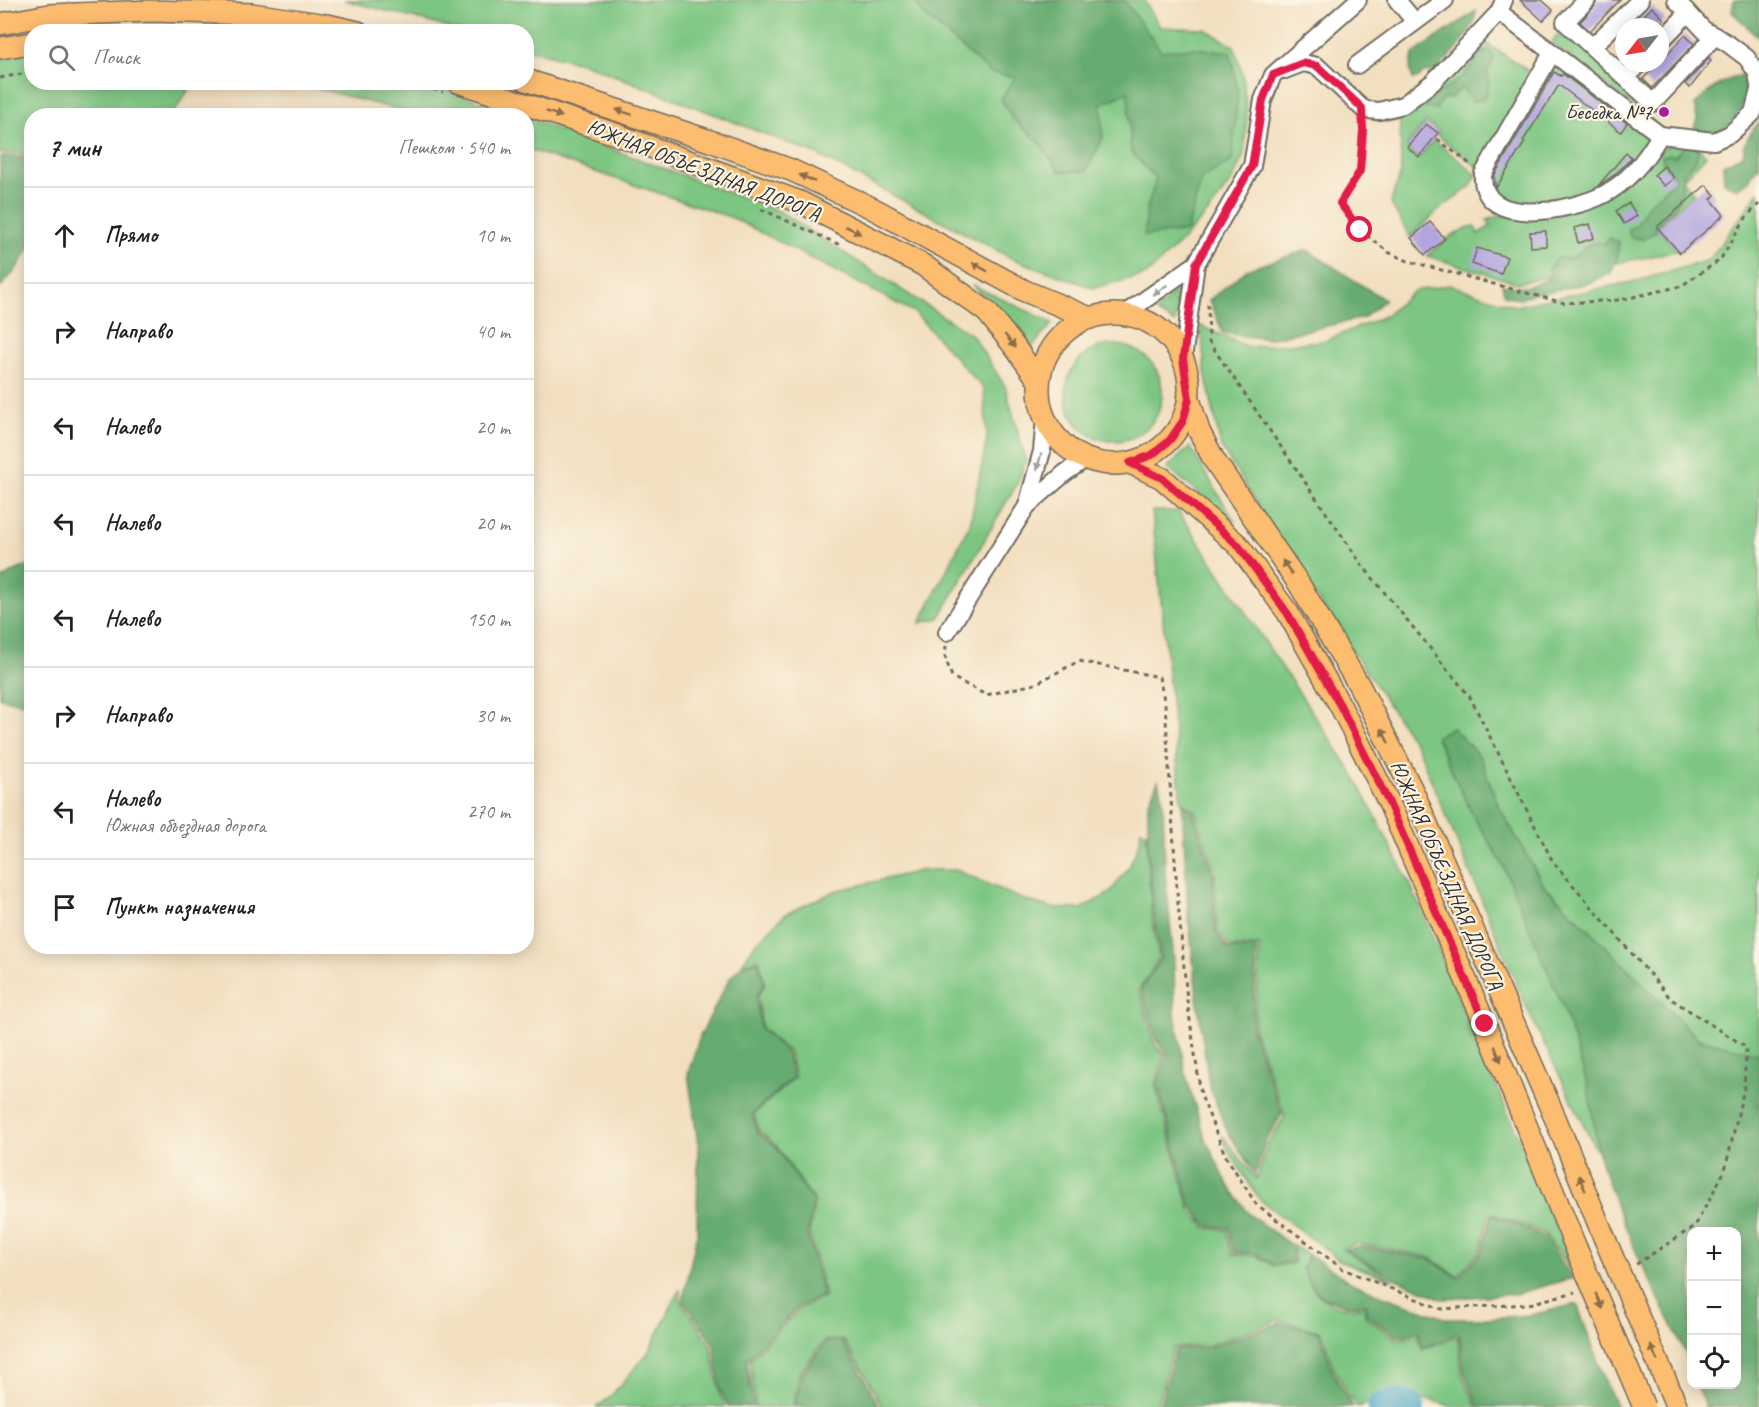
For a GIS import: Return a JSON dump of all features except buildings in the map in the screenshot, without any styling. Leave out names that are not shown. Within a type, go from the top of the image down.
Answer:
[{"type":"main road","points":[[0,24],[49,15],[153,11],[252,14],[320,24]]},
{"type":"main road","points":[[0,48],[24,44]]},
{"type":"main road","name":"ЮЖНАЯ ОБЪЕЗДНАЯ ДОРОГА","points":[[534,83],[791,170],[872,208],[1025,291],[1090,318]]},
{"type":"main road","name":"ЮЖНАЯ ОБЪЕЗДНАЯ ДОРОГА","points":[[482,90],[618,135],[800,202],[923,265],[987,312],[1039,381]]},
{"type":"main road","points":[[1124,315],[1142,320],[1159,329],[1173,342],[1183,359],[1189,399],[1183,421],[1170,440],[1152,455],[1130,463],[1107,464],[1085,459],[1068,449],[1054,435],[1045,418],[1040,400],[1039,381],[1045,360],[1056,342],[1071,327],[1090,318],[1124,315]]},
{"type":"main road","name":"ЮЖНАЯ ОБЪЕЗДНАЯ ДОРОГА","points":[[1189,399],[1199,431],[1214,460],[1299,584],[1360,687],[1413,792],[1556,1120],[1677,1407]]},
{"type":"main road","name":"ЮЖНАЯ ОБЪЕЗДНАЯ ДОРОГА","points":[[1130,463],[1162,478],[1238,545],[1288,614],[1341,707],[1389,803],[1485,1024],[1576,1248],[1644,1407]]},
{"type":"main road","points":[[1528,1130],[1556,1120]]},
{"type":"lane","points":[[1183,359],[1196,264],[1252,166],[1263,100],[1273,75],[1358,0]]},
{"type":"lane","points":[[1397,0],[1415,22]]},
{"type":"lane","points":[[1358,65],[1445,0]]},
{"type":"lane","points":[[1587,0],[1565,22],[1653,103],[1715,36]]},
{"type":"lane","points":[[1592,47],[1640,0]]},
{"type":"lane","points":[[1273,75],[1303,63],[1317,66],[1362,108],[1379,111],[1403,105],[1432,82],[1501,6],[1552,53],[1660,135],[1714,141],[1730,134],[1753,112],[1759,88],[1757,73],[1747,58],[1704,30],[1676,0]]},
{"type":"lane","points":[[1669,33],[1688,13]]},
{"type":"lane","points":[[1552,53],[1483,174],[1484,188],[1488,196],[1500,207],[1510,210],[1545,210],[1579,206],[1604,195],[1629,177],[1649,153],[1660,135]]},
{"type":"lane","points":[[1626,78],[1632,72]]},
{"type":"lane","points":[[1124,315],[1196,264]]},
{"type":"lane","points":[[947,632],[1027,506],[1042,451],[1045,418]]},
{"type":"lane","points":[[1027,506],[1085,459]]},
{"type":"path","points":[[0,78],[24,74]]},
{"type":"path","points":[[1362,108],[1360,171],[1340,203],[1360,230],[1388,252],[1408,261],[1564,303],[1620,300],[1681,286],[1720,260],[1747,216],[1759,204]]},
{"type":"path","points":[[1437,139],[1483,174]]},
{"type":"path","points":[[758,208],[845,247]]},
{"type":"path","points":[[1208,294],[1209,342],[1362,566],[1470,697],[1553,862],[1671,999],[1746,1047],[1744,1088],[1725,1170],[1695,1226],[1627,1270]]},
{"type":"path","points":[[947,632],[945,657],[952,677],[986,695],[1035,684],[1079,661],[1159,677],[1165,704],[1177,892],[1187,1000],[1201,1095],[1225,1155],[1256,1204],[1343,1269],[1442,1309],[1529,1304],[1585,1289]]},
{"type":"green space","points":[[344,0],[1144,0],[1160,27],[1205,29],[1234,46],[1243,76],[1247,116],[1244,154],[1234,177],[1211,209],[1146,275],[1093,288],[1013,259],[816,154],[588,65],[534,51],[534,24],[435,24]]},
{"type":"green space","points":[[914,0],[1124,0],[1161,51],[1193,48],[1230,52],[1238,91],[1232,161],[1202,178],[1187,231],[1144,236],[1147,209],[1156,179],[1131,152],[1128,92],[1101,104],[1103,138],[1086,171],[1060,172],[1038,141],[1012,118],[1001,99],[1016,77],[991,73],[923,14]]},
{"type":"green space","points":[[1734,0],[1759,0],[1759,38],[1732,12]]},
{"type":"green space","points":[[1476,11],[1474,23],[1459,47],[1435,71],[1423,73],[1419,78],[1413,79],[1410,70],[1413,54]]},
{"type":"green space","points":[[1562,30],[1645,104],[1639,111],[1551,43]]},
{"type":"green space","points":[[1480,39],[1533,76],[1481,170],[1437,135],[1439,132],[1426,122],[1406,147],[1419,158],[1434,140],[1477,175],[1470,187],[1439,210],[1410,237],[1391,204],[1401,174],[1400,121],[1374,120],[1374,117],[1402,114],[1412,109],[1444,81]]},
{"type":"green space","points":[[1479,52],[1490,52],[1494,58],[1487,72],[1488,87],[1485,96],[1478,101],[1472,101],[1462,88],[1451,98],[1442,100],[1436,109],[1425,108],[1425,102],[1466,73]]},
{"type":"green space","points":[[24,53],[24,90],[188,90],[177,108],[24,108],[24,153],[0,153],[0,59]]},
{"type":"green space","points":[[1554,65],[1559,65],[1645,132],[1647,141],[1638,161],[1592,196],[1521,208],[1501,200],[1492,185],[1493,167]]},
{"type":"green space","points":[[1742,75],[1750,87],[1739,112],[1722,129],[1704,137],[1694,129],[1697,119],[1695,105],[1716,86]]},
{"type":"green space","points":[[323,90],[448,90],[498,108],[392,108]]},
{"type":"green space","points":[[534,121],[779,211],[972,335],[1005,386],[1026,461],[1017,484],[939,618],[920,623],[970,524],[987,439],[984,389],[914,312],[733,218],[534,151]]},
{"type":"green space","points":[[1759,123],[1759,168],[1756,168],[1750,179],[1737,189],[1724,182],[1723,165],[1743,155],[1748,137]]},
{"type":"green space","points":[[1676,143],[1697,145],[1706,156],[1683,179],[1694,194],[1656,227],[1677,251],[1517,283],[1427,256],[1451,236],[1474,226],[1478,234],[1491,226],[1487,220],[1499,216],[1555,216],[1665,147]]},
{"type":"green space","points":[[1687,143],[1698,148],[1697,158],[1684,174],[1676,205],[1656,226],[1655,232],[1644,238],[1630,237],[1628,229],[1636,226],[1648,205],[1676,179],[1663,163],[1662,156],[1671,154],[1674,157]]},
{"type":"green space","points":[[0,156],[24,157],[24,257],[0,287]]},
{"type":"green space","points":[[1759,192],[1759,1054],[1698,1039],[1543,884],[1499,807],[1480,757],[1436,737],[1472,814],[1501,861],[1563,1007],[1588,1085],[1599,1156],[1530,1015],[1417,747],[1313,592],[1221,447],[1205,372],[1201,326],[1248,347],[1325,341],[1385,316],[1414,291],[1450,285],[1515,306],[1641,280],[1709,260]]},
{"type":"green space","points":[[1610,238],[1619,242],[1617,258],[1611,273],[1589,283],[1534,293],[1519,299],[1504,295],[1502,285],[1521,287],[1550,278],[1549,268],[1558,258],[1571,258],[1589,244],[1603,244]]},
{"type":"green space","points":[[1307,250],[1385,300],[1363,318],[1268,339],[1223,333],[1209,300],[1248,269]]},
{"type":"green space","points":[[1192,273],[1174,323],[1156,312]]},
{"type":"green space","points":[[972,285],[1053,323],[1032,347]]},
{"type":"green space","points":[[1114,345],[1132,348],[1148,359],[1159,375],[1162,393],[1159,411],[1148,427],[1132,438],[1114,441],[1096,438],[1080,427],[1069,411],[1066,393],[1069,375],[1080,359],[1096,348]]},
{"type":"green space","points":[[1190,447],[1235,522],[1167,468]]},
{"type":"green space","points":[[1152,511],[1178,511],[1354,775],[1413,890],[1578,1278],[1544,1233],[1490,1213],[1479,1252],[1458,1276],[1429,1257],[1357,1243],[1342,1249],[1392,1280],[1341,1261],[1260,1200],[1228,1151],[1222,1135],[1256,1179],[1269,1141],[1285,1116],[1254,1030],[1260,946],[1230,947],[1217,930],[1215,874],[1195,811],[1181,800]]},
{"type":"green space","points":[[24,567],[24,703],[0,698],[0,581],[10,573]]},
{"type":"green space","points":[[1452,727],[1480,757],[1499,807],[1543,884],[1698,1039],[1759,1054],[1759,1407],[1705,1407],[1698,1389],[1741,1389],[1741,1227],[1687,1227],[1687,1358],[1638,1256],[1599,1156],[1588,1085],[1563,1007],[1501,861],[1472,814],[1436,737]]},
{"type":"green space","points":[[1158,781],[1163,801],[1165,872],[1174,960],[1175,1014],[1186,1076],[1205,1138],[1228,1185],[1250,1215],[1292,1246],[1292,1262],[1273,1264],[1257,1254],[1234,1252],[1229,1228],[1207,1226],[1191,1207],[1157,1083],[1168,1055],[1157,1042],[1141,989],[1161,959],[1154,919],[1148,852],[1148,804]]},
{"type":"green space","points":[[1182,803],[1193,812],[1213,875],[1215,931],[1228,949],[1257,948],[1252,1030],[1282,1114],[1266,1140],[1255,1174],[1227,1131],[1209,1085],[1188,912]]},
{"type":"green space","points":[[1141,829],[1146,832],[1152,920],[1159,958],[1139,990],[1155,1045],[1165,1055],[1155,1083],[1190,1210],[1206,1228],[1227,1230],[1232,1254],[1257,1256],[1273,1266],[1294,1263],[1294,1246],[1309,1255],[1302,1268],[1309,1282],[1323,1299],[1345,1308],[1364,1306],[1365,1316],[1397,1340],[1418,1335],[1422,1349],[1458,1337],[1462,1374],[1477,1407],[1452,1407],[1436,1401],[1393,1397],[1357,1407],[1334,1370],[1322,1332],[1278,1320],[1207,1346],[1174,1347],[1156,1407],[882,1407],[843,1339],[825,1340],[799,1374],[793,1407],[756,1407],[750,1360],[799,1309],[825,1296],[809,1233],[815,1202],[776,1145],[759,1131],[754,1114],[795,1077],[789,1052],[762,1029],[758,997],[765,984],[759,959],[742,964],[755,944],[786,914],[835,891],[924,870],[956,870],[1021,899],[1053,908],[1081,909],[1110,893],[1129,867],[1140,841]]},
{"type":"green space","points":[[758,961],[764,984],[756,997],[761,1029],[787,1053],[793,1077],[752,1114],[758,1133],[776,1147],[813,1202],[807,1234],[823,1295],[798,1307],[747,1360],[754,1407],[728,1407],[721,1392],[714,1345],[683,1299],[697,1234],[698,1145],[688,1073],[700,1036],[730,978],[741,966]]},
{"type":"green space","points":[[1492,1215],[1544,1236],[1573,1278],[1515,1294],[1442,1299],[1394,1278],[1345,1250],[1360,1246],[1429,1259],[1459,1278],[1481,1253]]},
{"type":"green space","points":[[1310,1255],[1352,1283],[1447,1319],[1531,1315],[1577,1304],[1617,1407],[1479,1407],[1464,1372],[1459,1334],[1423,1347],[1419,1332],[1397,1337],[1366,1314],[1366,1304],[1347,1306],[1323,1297],[1309,1283],[1303,1268]]},
{"type":"green space","points":[[680,1289],[680,1299],[711,1346],[720,1395],[725,1407],[597,1407],[610,1397],[648,1353]]},
{"type":"green space","points":[[1279,1323],[1320,1332],[1332,1371],[1353,1407],[1159,1407],[1176,1349],[1207,1348]]},
{"type":"green space","points":[[842,1341],[879,1407],[795,1407],[801,1375],[826,1342]]},
{"type":"waterway","points":[[1382,1407],[1394,1404],[1410,1407]]},
{"type":"place","name":"Беседка №7","points":[[1664,112]]},
{"type":"route","points":[[1360,230],[1340,203],[1360,171],[1362,108],[1317,66],[1303,63],[1273,75],[1263,100],[1252,166],[1196,264],[1183,359],[1189,399],[1183,421],[1170,440],[1152,455],[1130,463],[1162,478],[1238,545],[1288,614],[1341,707],[1389,803],[1485,1024]]}]
